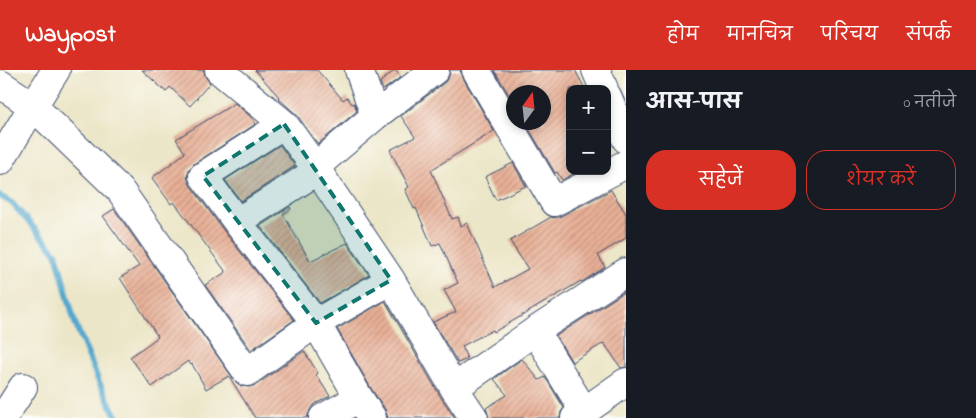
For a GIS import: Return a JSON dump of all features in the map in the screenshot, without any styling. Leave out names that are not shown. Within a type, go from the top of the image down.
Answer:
[{"type":"street","points":[[0,78],[4,70]]},
{"type":"street","points":[[0,162],[56,70]]},
{"type":"street","points":[[219,70],[284,124],[390,280],[474,418]]},
{"type":"street","points":[[359,70],[375,116]]},
{"type":"street","points":[[237,222],[316,169],[375,116],[435,70]]},
{"type":"street","points":[[476,70],[554,202],[626,164]]},
{"type":"street","points":[[596,70],[602,85]]},
{"type":"street","points":[[0,84],[33,106],[120,190],[247,372],[316,323],[390,280]]},
{"type":"street","points":[[611,105],[626,139]]},
{"type":"street","points":[[284,124],[203,176],[316,323],[365,408],[328,417]]},
{"type":"street","points":[[454,388],[535,331],[626,272]]},
{"type":"street","points":[[535,331],[579,415],[626,382]]},
{"type":"street","points":[[4,418],[23,387]]},
{"type":"highlighted area","points":[[284,124],[391,280],[316,323],[203,176]]},
{"type":"building","points":[[142,70],[204,70],[205,76],[210,83],[190,106],[170,87],[166,92]]},
{"type":"building","points":[[255,70],[317,70],[343,100],[347,97],[352,104],[354,103],[357,111],[318,144],[297,115],[278,98]]},
{"type":"building","points":[[395,70],[401,77],[383,90],[380,82]]},
{"type":"building","points":[[450,70],[460,70],[494,131],[431,170],[452,219],[458,217],[461,226],[467,223],[495,287],[528,269],[510,241],[551,217],[561,216],[611,190],[626,214],[626,238],[598,255],[605,267],[494,332],[493,330],[462,346],[467,359],[458,363],[433,322],[456,312],[444,290],[458,283],[440,243],[432,246],[416,208],[414,209],[405,189],[409,187],[390,150],[415,137],[401,116],[445,82]]},
{"type":"building","points":[[494,70],[575,70],[583,85],[566,85],[566,175],[571,175],[562,180],[557,172],[555,173],[530,130],[551,130],[551,85],[506,85],[506,90]]},
{"type":"building","points":[[235,103],[256,124],[195,163],[189,169],[187,177],[190,185],[224,231],[294,320],[251,350],[205,285],[226,272],[174,202],[171,204],[152,178],[185,153],[176,139]]},
{"type":"building","points":[[280,145],[295,166],[241,201],[225,180]]},
{"type":"building","points":[[513,163],[526,186],[496,200],[485,177]]},
{"type":"building","points":[[290,207],[291,209],[283,214],[310,261],[347,243],[369,275],[320,303],[260,226]]},
{"type":"building","points":[[114,209],[235,381],[241,386],[249,387],[256,385],[304,351],[318,373],[316,375],[330,396],[315,404],[307,418],[255,418],[229,376],[206,389],[192,364],[188,361],[152,387],[130,357],[158,337],[120,278],[139,266],[103,216]]},
{"type":"building","points":[[626,291],[626,367],[621,368],[604,343],[572,362],[556,336]]},
{"type":"building","points":[[385,301],[440,396],[455,418],[388,418],[385,409],[337,329]]},
{"type":"building","points":[[522,359],[539,380],[545,377],[564,408],[560,418],[489,418],[486,408],[507,395],[494,379]]},
{"type":"waterway","points":[[0,196],[12,203],[56,253],[75,323],[99,382],[117,418]]}]
